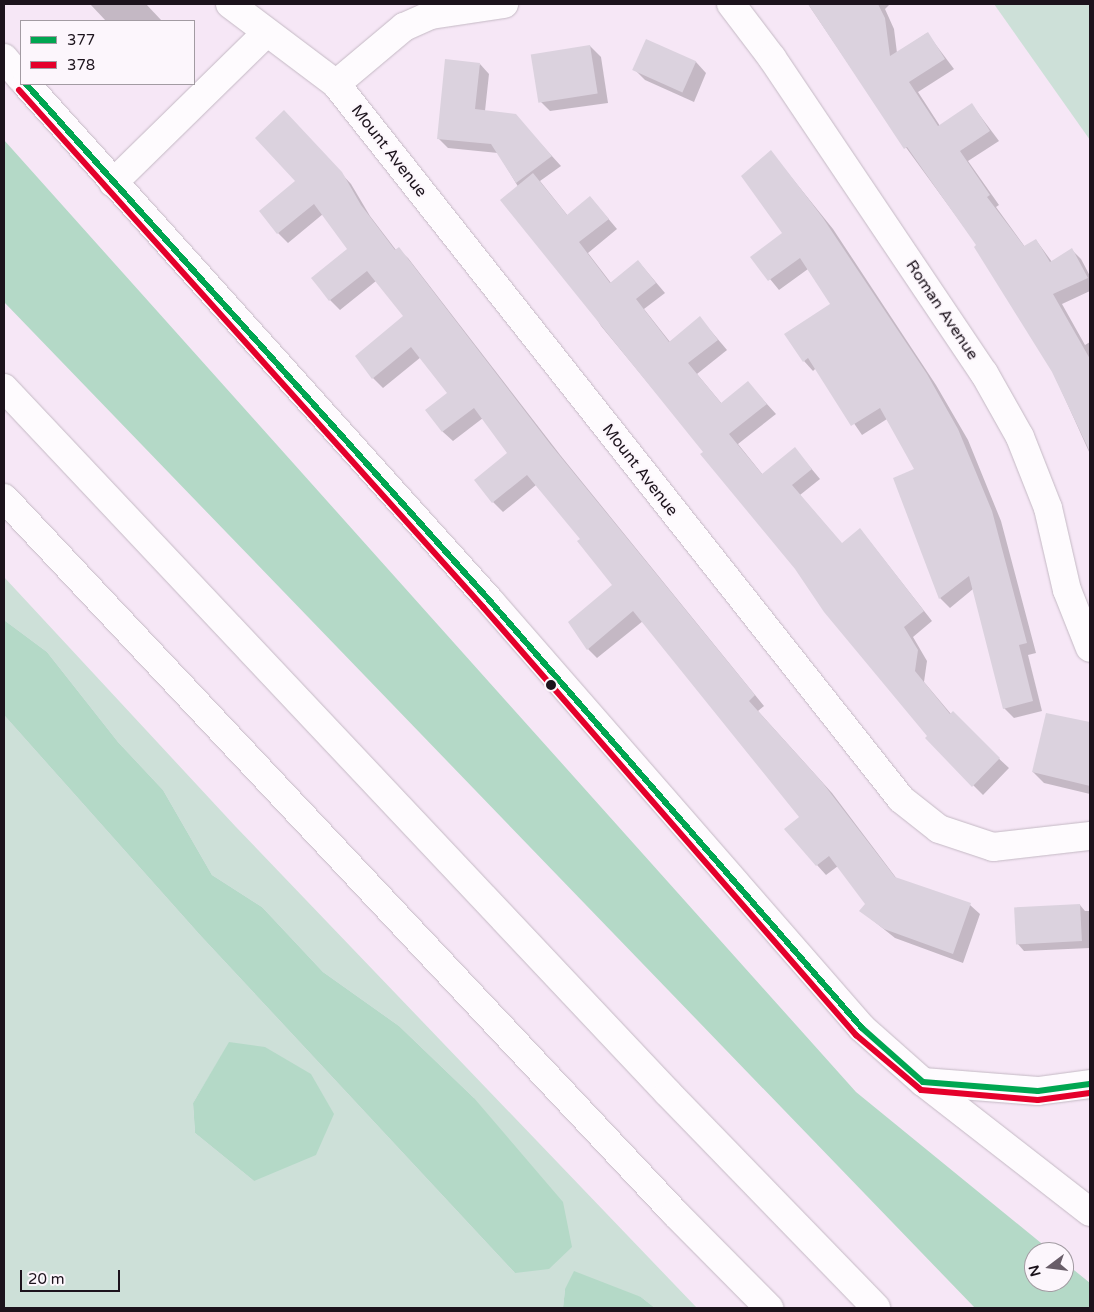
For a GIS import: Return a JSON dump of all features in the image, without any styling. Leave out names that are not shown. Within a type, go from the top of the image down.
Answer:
[{"type":"main road","name":"Mount Avenue","points":[[230,4],[336,84],[902,799],[939,830],[993,847],[1090,836]]},
{"type":"main road","points":[[336,84],[404,27],[431,15],[504,4]]},
{"type":"main road","name":"Roman Avenue","points":[[731,4],[772,58],[984,373],[1020,437],[1048,508],[1067,590],[1090,648]]},
{"type":"main road","points":[[113,183],[266,33]]},
{"type":"main road","points":[[4,58],[20,77]]},
{"type":"main road","points":[[27,85],[490,601],[808,970],[862,1028],[923,1082],[1090,1212]]},
{"type":"main road","points":[[4,388],[668,1094],[876,1308]]},
{"type":"main road","points":[[4,498],[676,1214],[769,1308]]},
{"type":"main road","points":[[923,1082],[1038,1091],[1090,1084]]},
{"type":"green space","points":[[994,4],[1090,4],[1090,140]]},
{"type":"green space","points":[[4,140],[856,1092],[1040,1242],[1024,1242],[1024,1292],[1074,1292],[1074,1270],[1090,1283],[1090,1308],[975,1308],[4,302]]},
{"type":"green space","points":[[4,577],[236,827],[697,1308],[655,1308],[641,1297],[565,1289],[563,1308],[4,1308],[4,715],[200,935],[515,1273],[474,1098],[399,1026],[323,972],[262,907],[212,875],[163,790],[118,742],[47,652],[4,620]],"holes":[[[230,1042],[254,1181],[195,1133],[193,1103]]]},
{"type":"green space","points":[[4,620],[47,652],[118,742],[163,790],[212,875],[262,907],[323,972],[399,1026],[474,1098],[563,1202],[572,1247],[549,1269],[515,1273],[200,935],[4,715]]},
{"type":"green space","points":[[229,1042],[265,1047],[311,1074],[334,1114],[316,1155],[254,1181],[195,1133],[193,1103]]},
{"type":"green space","points":[[574,1271],[641,1297],[655,1308],[563,1308],[565,1289]]},
{"type":"building","points":[[808,4],[878,4],[885,18],[890,56],[928,32],[945,59],[909,82],[938,126],[972,103],[990,131],[960,151],[990,195],[987,197],[1024,246],[1036,239],[1050,262],[1072,248],[1088,278],[1053,294],[1090,359],[1090,452],[1052,372],[974,247],[976,245],[907,147],[904,149]]},
{"type":"building","points":[[646,39],[696,61],[682,92],[632,70]]},
{"type":"building","points":[[590,45],[598,93],[538,103],[531,54]]},
{"type":"building","points":[[445,59],[480,63],[475,109],[516,114],[552,156],[516,183],[491,144],[437,139]]},
{"type":"building","points":[[284,110],[342,172],[361,205],[395,250],[399,247],[551,445],[755,695],[749,701],[822,782],[895,877],[971,903],[953,954],[884,929],[859,911],[865,904],[829,856],[816,866],[784,829],[799,817],[633,611],[587,650],[568,622],[612,585],[577,541],[580,539],[527,475],[492,503],[474,480],[507,453],[474,408],[442,432],[425,410],[447,393],[411,347],[372,379],[355,356],[403,316],[367,271],[329,301],[311,278],[347,249],[314,204],[277,234],[259,211],[295,181],[255,138]]},
{"type":"building","points":[[771,150],[823,218],[927,374],[958,429],[992,511],[1027,643],[1019,645],[1033,701],[1003,709],[969,576],[939,599],[893,478],[914,469],[880,408],[851,426],[808,358],[803,362],[784,334],[830,304],[800,258],[768,281],[750,257],[782,233],[741,176]]},
{"type":"building","points":[[533,173],[567,215],[590,196],[609,219],[579,242],[610,283],[638,260],[656,283],[636,299],[669,342],[700,316],[718,340],[688,363],[721,403],[748,381],[767,404],[729,434],[762,474],[795,447],[812,469],[792,485],[842,543],[860,528],[924,611],[904,627],[918,650],[915,671],[950,714],[953,711],[1000,758],[972,787],[925,738],[927,736],[824,612],[795,569],[700,454],[703,452],[500,200]]},
{"type":"building","points":[[1046,713],[1090,722],[1090,786],[1032,772]]},
{"type":"building","points":[[1080,904],[1082,941],[1016,944],[1014,907]]},
{"type":"transit line","name":"377","points":[[27,85],[490,601],[862,1028],[923,1082],[1038,1091],[1090,1084]]},
{"type":"transit line","name":"378","points":[[19,90],[483,607],[856,1035],[921,1090],[1038,1100],[1090,1093]]}]
